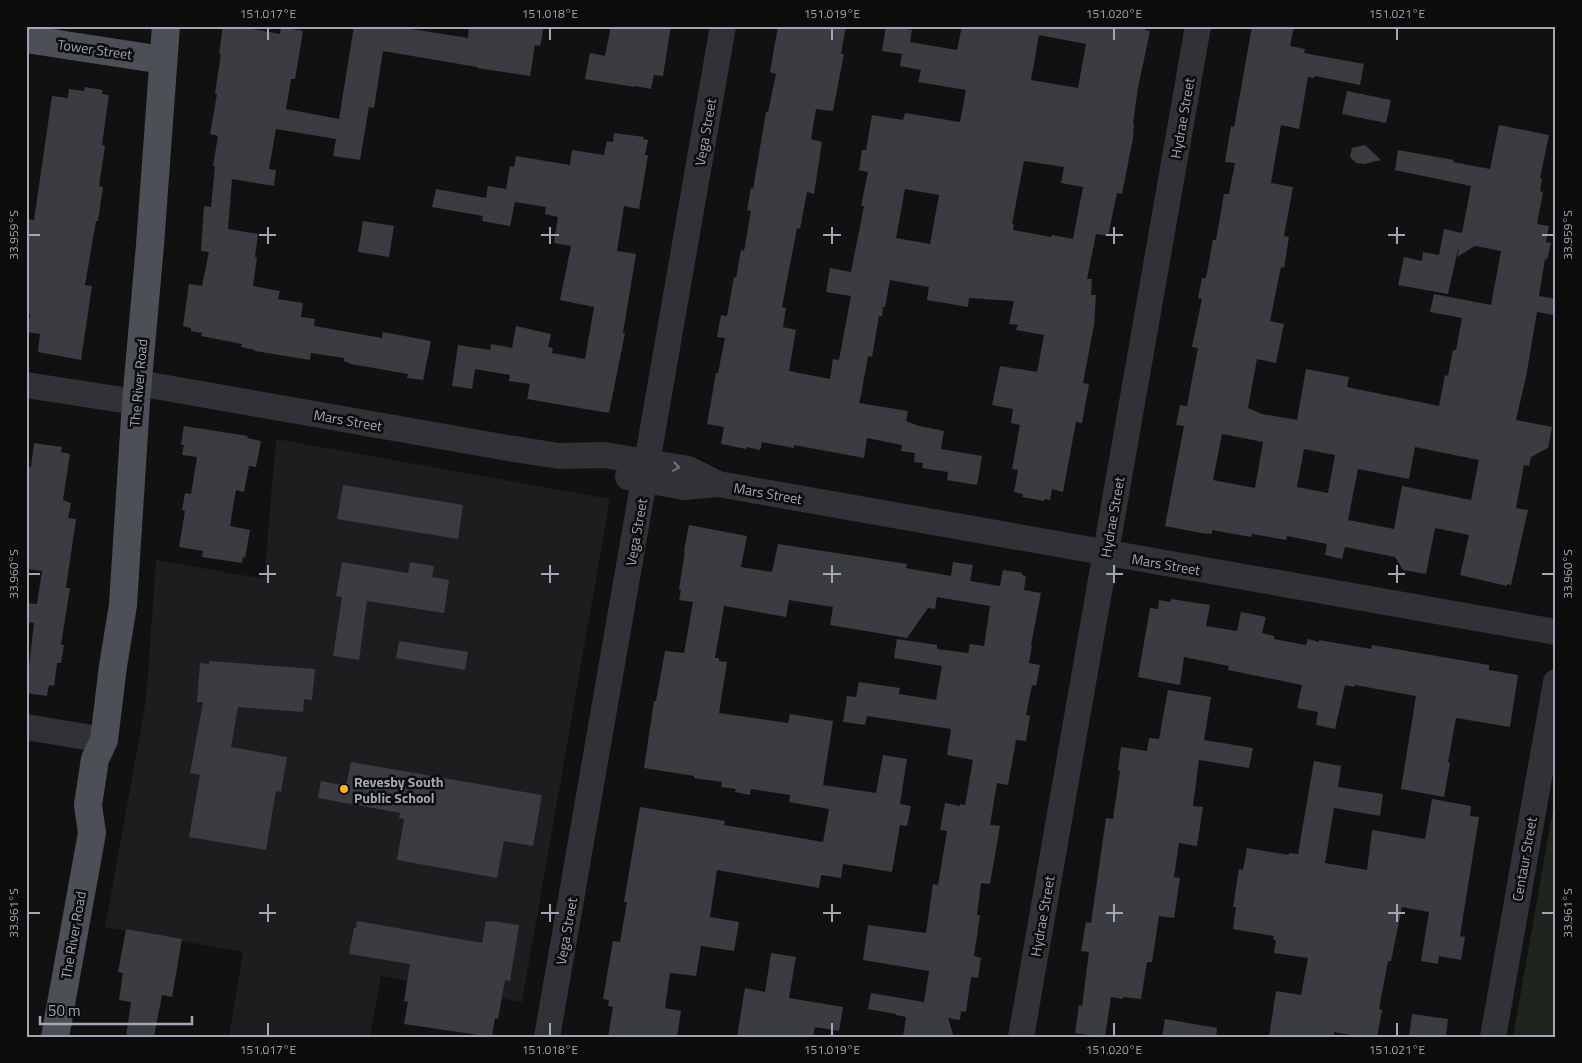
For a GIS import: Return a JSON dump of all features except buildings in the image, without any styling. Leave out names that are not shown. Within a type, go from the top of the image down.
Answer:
[{"type":"main road","name":"The River Road","points":[[54,1037],[92,833],[88,805],[96,759],[104,740],[123,605],[137,393],[166,26]]},
{"type":"main road","name":"Tower Street","points":[[26,39],[164,60]]},
{"type":"street","name":"Vega Street","points":[[547,1037],[723,26]]},
{"type":"street","name":"Hydrae Street","points":[[1021,1037],[1198,26]]},
{"type":"street","name":"Mars Street","points":[[26,385],[137,393],[559,456],[604,455],[646,471],[688,469],[718,484],[1556,632]]},
{"type":"street","name":"Centaur Street","points":[[1492,1037],[1556,682]]},
{"type":"street","points":[[26,727],[104,740]]},
{"type":"shaded area","name":"Revesby South Public School","points":[[276,439],[610,499],[522,1002],[381,976],[370,1037],[229,1037],[243,952],[105,927],[145,706],[156,560],[264,579]]},
{"type":"shaded area","points":[[1556,792],[1556,1037],[1513,1037]]},
{"type":"place","name":"Revesby South Public School","points":[[344,789]]}]
